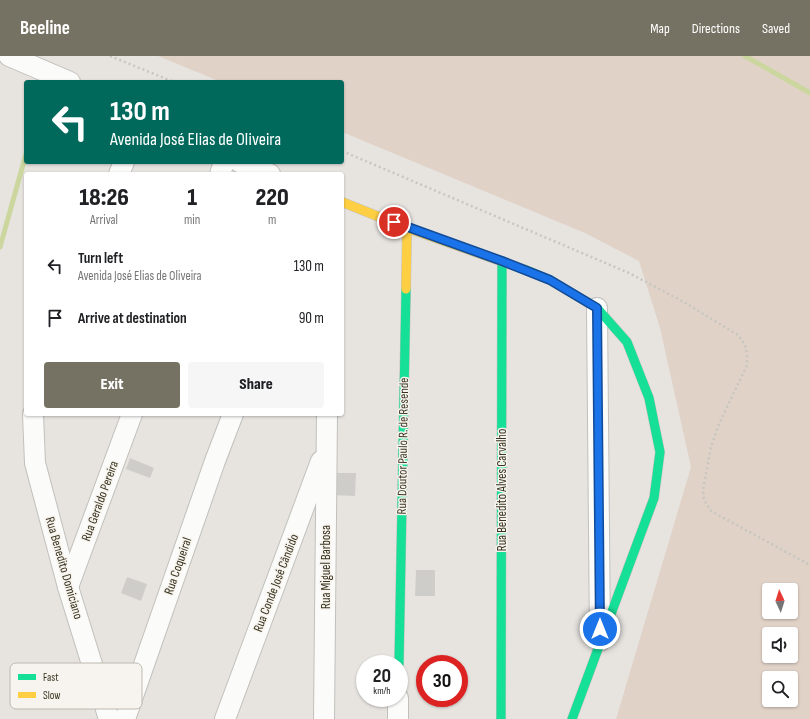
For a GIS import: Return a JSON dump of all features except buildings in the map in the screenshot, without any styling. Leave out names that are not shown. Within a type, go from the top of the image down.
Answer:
[{"type":"street","points":[[9,56],[65,80]]},
{"type":"street","points":[[244,164],[265,172]]},
{"type":"street","points":[[344,203],[407,228],[502,261],[550,280],[597,308],[627,342],[649,398],[660,452],[654,498],[572,719]]},
{"type":"street","name":"Rua Doutor Paulo R. de Resende","points":[[399,655],[407,228]]},
{"type":"street","name":"Rua Benedito Alves Carvalho","points":[[501,719],[502,261]]},
{"type":"street","points":[[597,308],[600,645]]},
{"type":"street","name":"Rua Benedito Domiciano","points":[[33,416],[35,463],[68,587],[92,663]]},
{"type":"street","name":"Rua Geraldo Pereira","points":[[68,587],[131,416]]},
{"type":"street","name":"Rua Coqueiral","points":[[142,670],[232,416]]},
{"type":"street","name":"Rua Miguel Barbosa","points":[[324,719],[327,416]]},
{"type":"street","name":"Rua Conde José Cândido","points":[[225,719],[326,447]]},
{"type":"street","points":[[398,707],[398,719]]},
{"type":"street","name":"Rua Benedito Domiciano","points":[[106,709],[109,719]]},
{"type":"street","name":"Rua Coqueiral","points":[[125,719],[128,709]]},
{"type":"path","points":[[110,56],[169,80]]},
{"type":"path","points":[[344,152],[629,273],[682,301],[738,335],[745,345],[747,365],[719,424],[710,447],[702,490],[704,500],[711,511],[810,566]]},
{"type":"shaded area","points":[[158,56],[810,56],[810,719],[616,719],[691,467],[660,328],[639,261],[585,233],[344,133],[344,80],[216,80]]},
{"type":"waterway","points":[[745,56],[810,93]]},
{"type":"waterway","points":[[0,247],[24,161]]},
{"type":"traffic: fast","points":[[501,719],[502,261]]},
{"type":"traffic: fast","points":[[526,270],[550,280],[597,308],[627,342],[649,398],[660,452],[654,498],[572,719]]},
{"type":"traffic: fast","points":[[399,655],[406,289]]},
{"type":"traffic: slow","points":[[344,203],[407,228],[526,270]]},
{"type":"traffic: slow","points":[[406,289],[407,228]]},
{"type":"route","points":[[394,222],[550,280],[597,308],[600,629]]}]
